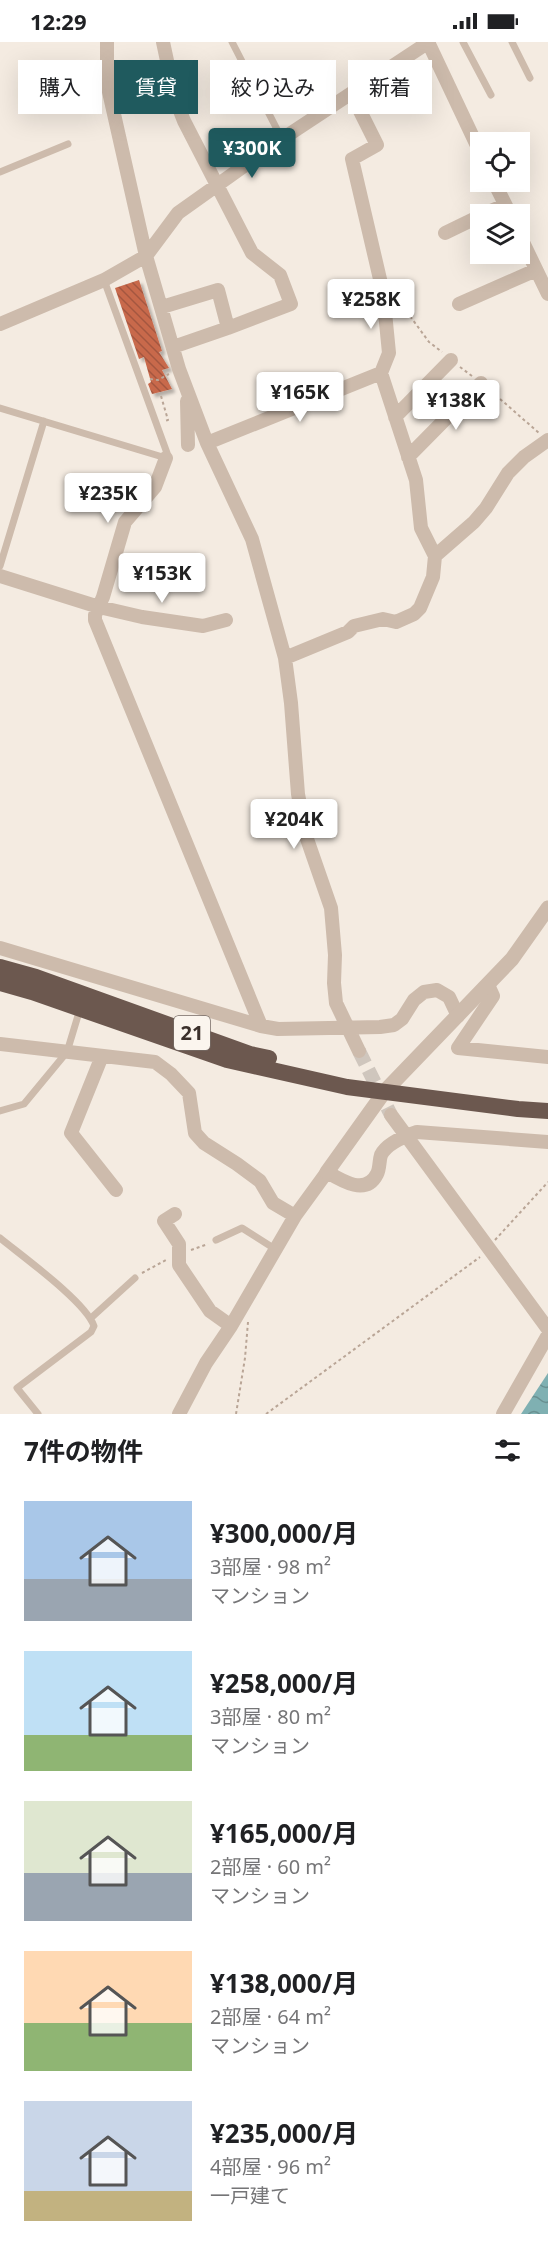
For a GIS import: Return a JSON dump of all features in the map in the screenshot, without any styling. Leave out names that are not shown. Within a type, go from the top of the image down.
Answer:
[{"type":"highway","name":"21","points":[[0,967],[48,981],[250,1054],[349,1078],[385,1091]]},
{"type":"highway","name":"21","points":[[0,983],[227,1060],[346,1087],[548,1111]]},
{"type":"street","points":[[107,42],[106,83],[146,256],[179,369],[207,443],[252,539],[285,658],[298,794],[306,836],[331,908],[336,1003],[359,1052]]},
{"type":"street","points":[[163,42],[175,98],[184,121],[252,253],[280,275],[291,304],[173,347]]},
{"type":"street","points":[[402,60],[428,42],[471,132]]},
{"type":"street","points":[[0,324],[104,280],[146,256],[178,213],[217,184],[348,98]]},
{"type":"street","points":[[285,658],[348,632],[354,626],[383,619],[396,622],[414,614],[420,608],[433,577],[435,556],[421,528],[416,480],[381,373],[389,353],[383,292],[352,159],[376,145],[361,114]]},
{"type":"street","points":[[445,233],[470,221]]},
{"type":"street","points":[[530,257],[548,294]]},
{"type":"street","points":[[459,304],[536,270]]},
{"type":"street","points":[[162,307],[218,290],[228,328]]},
{"type":"street","points":[[395,417],[451,360]]},
{"type":"street","points":[[207,443],[381,373]]},
{"type":"street","points":[[408,457],[481,383]]},
{"type":"street","points":[[187,390],[188,445]]},
{"type":"street","points":[[435,556],[474,522],[486,508],[508,473],[524,457],[548,440]]},
{"type":"street","points":[[166,458],[155,487],[125,522],[95,620],[261,1026]]},
{"type":"street","points":[[0,576],[99,607],[142,617],[203,627],[226,620]]},
{"type":"street","points":[[179,1414],[206,1363],[231,1326],[295,1216],[385,1091],[512,959],[548,908]]},
{"type":"street","points":[[0,948],[261,1026],[278,1029],[394,1025],[402,1019],[414,1000],[424,992],[437,990],[449,997],[458,1016]]},
{"type":"street","points":[[488,985],[493,996],[458,1048],[548,1057]]},
{"type":"street","points":[[0,1044],[154,1062],[171,1074],[189,1093],[195,1133],[204,1143],[260,1181],[273,1203],[295,1216]]},
{"type":"street","points":[[102,1056],[71,1133],[116,1190]]},
{"type":"street","points":[[391,1115],[548,1329]]},
{"type":"street","points":[[327,1172],[343,1182],[357,1186],[367,1184],[377,1176],[381,1156],[386,1148],[417,1132],[548,1142]]},
{"type":"street","points":[[176,1214],[164,1221],[179,1244],[179,1265],[210,1311],[231,1326]]},
{"type":"street","points":[[503,1414],[548,1335]]},
{"type":"lane","points":[[232,42],[282,140]]},
{"type":"lane","points":[[463,42],[491,95]]},
{"type":"lane","points":[[512,42],[530,78]]},
{"type":"lane","points":[[0,172],[68,144]]},
{"type":"lane","points":[[0,408],[166,458],[167,453],[104,280]]},
{"type":"lane","points":[[0,566],[44,421]]},
{"type":"lane","points":[[0,1111],[24,1104],[67,1052],[80,1009]]},
{"type":"lane","points":[[216,1240],[242,1228],[275,1249]]},
{"type":"lane","points":[[0,1238],[64,1292],[91,1318],[94,1326],[91,1332],[17,1388],[38,1414]]},
{"type":"lane","points":[[91,1318],[135,1278]]},
{"type":"path","points":[[140,383],[153,378],[158,380],[179,369]]},
{"type":"path","points":[[156,424],[168,420],[161,396]]},
{"type":"path","points":[[266,1414],[482,1255],[548,1182]]},
{"type":"path","points":[[236,1414],[245,1358],[249,1309],[245,1301]]},
{"type":"water","points":[[548,1373],[548,1414],[521,1414]]},
{"type":"building","points":[[139,280],[162,351],[159,352],[169,368],[162,370],[172,389],[152,394],[144,357],[139,359],[115,288]]},
{"type":"tunnel","points":[[359,1051],[391,1115]]}]
